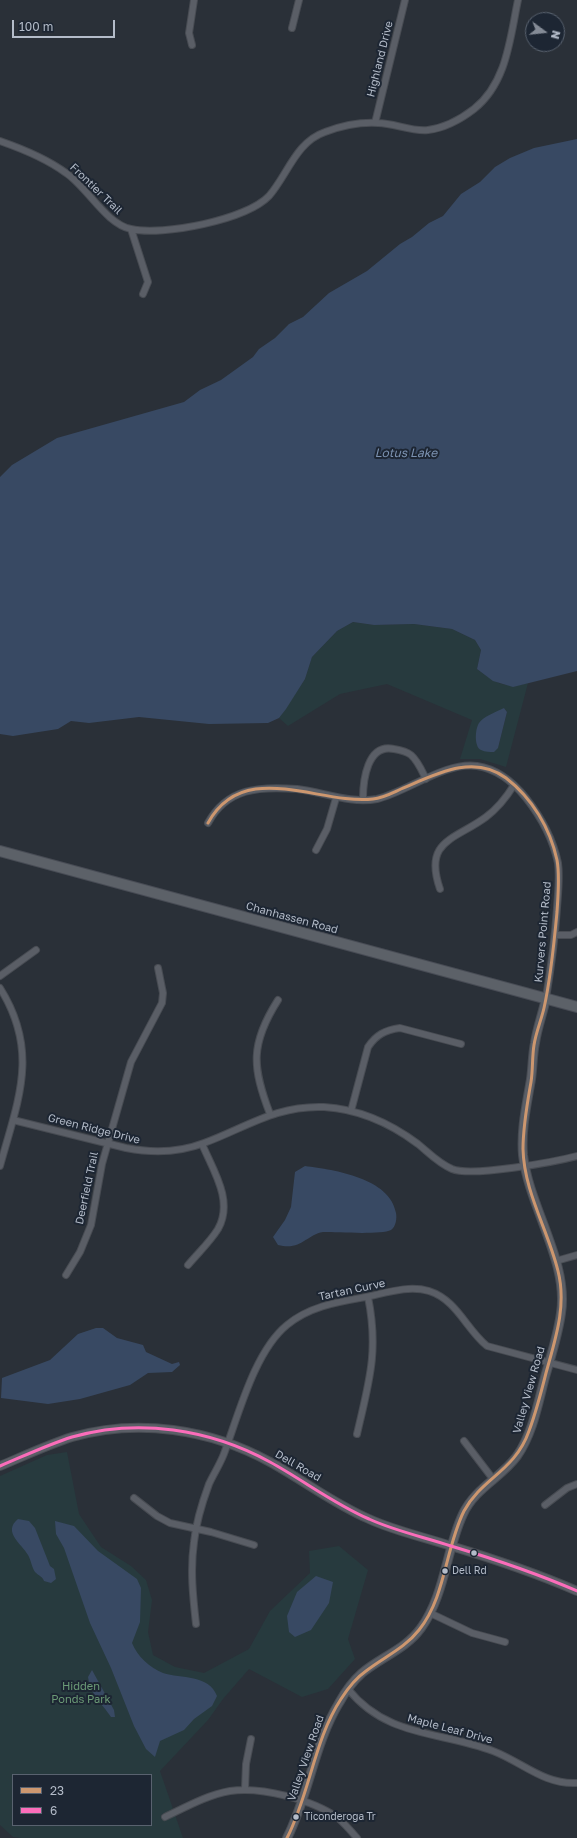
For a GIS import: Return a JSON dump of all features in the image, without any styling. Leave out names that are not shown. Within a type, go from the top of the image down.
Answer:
[{"type":"main road","name":"Chanhassen Road","points":[[0,851],[577,1007]]},
{"type":"street","points":[[192,45],[190,26],[194,0]]},
{"type":"street","points":[[292,28],[299,0]]},
{"type":"street","name":"Highland Drive","points":[[375,123],[405,0]]},
{"type":"street","name":"Frontier Trail","points":[[0,141],[37,155],[67,174],[113,220],[131,229],[163,230],[195,226],[240,214],[267,197],[308,141],[324,132],[351,125],[375,123],[427,130],[449,124],[474,109],[495,84],[504,66],[518,0]]},
{"type":"street","points":[[131,229],[148,282],[143,294]]},
{"type":"street","points":[[363,799],[363,780],[372,758],[376,753],[388,747],[402,750],[411,755],[426,779]]},
{"type":"street","name":"Kurvers Point Road","points":[[208,823],[216,810],[227,800],[239,793],[262,788],[297,789],[336,798],[377,799],[460,767],[477,766],[503,775],[514,785],[538,813],[550,838],[558,863],[555,935],[546,998]]},
{"type":"street","points":[[440,889],[436,878],[435,862],[440,847],[446,840],[472,826],[500,806],[514,785]]},
{"type":"street","points":[[316,850],[327,829],[336,798]]},
{"type":"street","points":[[555,935],[571,935],[577,932]]},
{"type":"street","points":[[0,976],[36,950]]},
{"type":"street","name":"Deerfield Trail","points":[[66,1275],[80,1252],[91,1224],[107,1144],[131,1062],[162,1003],[163,993],[158,968]]},
{"type":"street","points":[[0,988],[17,1021],[23,1058],[23,1077],[0,1166]]},
{"type":"street","name":"Valley View Road","points":[[287,1838],[303,1800],[324,1731],[334,1710],[348,1689],[362,1674],[402,1647],[421,1628],[430,1613],[463,1513],[482,1487],[493,1479],[515,1458],[524,1445],[533,1420],[561,1312],[562,1293],[556,1261],[530,1189],[523,1155],[525,1110],[532,1077],[534,1044],[546,998]]},
{"type":"street","points":[[270,1114],[257,1076],[256,1060],[262,1027],[278,1000]]},
{"type":"street","points":[[351,1111],[368,1047],[381,1033],[390,1029],[400,1028],[461,1044]]},
{"type":"street","name":"Green Ridge Drive","points":[[13,1120],[107,1144],[143,1151],[160,1152],[177,1150],[202,1144],[270,1114],[298,1108],[322,1107],[351,1111],[382,1122],[401,1132],[434,1158],[453,1169],[475,1171],[525,1165],[577,1156]]},
{"type":"street","points":[[188,1265],[219,1228],[224,1205],[223,1193],[202,1144]]},
{"type":"street","points":[[556,1261],[577,1255]]},
{"type":"street","name":"Tartan Curve","points":[[196,1624],[192,1569],[196,1529],[210,1483],[228,1443],[257,1365],[275,1336],[287,1325],[316,1308],[401,1290],[415,1289],[428,1291],[441,1296],[452,1305],[478,1339],[487,1346],[577,1370]]},
{"type":"street","points":[[357,1434],[373,1360],[372,1319],[368,1297]]},
{"type":"street","name":"Dell Road","points":[[0,1466],[64,1440],[110,1430],[161,1428],[202,1435],[228,1443],[269,1462],[369,1520],[533,1572],[577,1591]]},
{"type":"street","points":[[464,1441],[493,1479]]},
{"type":"street","points":[[545,1505],[567,1488],[577,1484]]},
{"type":"street","points":[[134,1498],[157,1516],[170,1523],[226,1536],[254,1546]]},
{"type":"street","points":[[430,1613],[472,1633],[505,1642]]},
{"type":"street","name":"Maple Leaf Drive","points":[[348,1689],[355,1698],[374,1712],[404,1728],[420,1734],[479,1746],[515,1761],[531,1772],[545,1778],[559,1782],[577,1783]]},
{"type":"street","points":[[245,1790],[246,1764],[251,1739]]},
{"type":"street","points":[[165,1817],[215,1795],[245,1790],[269,1792],[303,1800],[338,1818],[357,1838]]},
{"type":"green space","points":[[353,622],[374,625],[414,624],[452,629],[475,640],[481,650],[477,669],[501,684],[520,685],[528,683],[506,767],[480,759],[460,759],[472,720],[387,684],[340,694],[288,726],[279,718],[305,679],[312,657],[337,631]],"holes":[[[504,708],[507,712],[498,748]]]},
{"type":"green space","name":"Hidden Ponds Park","points":[[67,1452],[79,1514],[101,1547],[131,1566],[146,1580],[152,1600],[148,1632],[153,1655],[175,1667],[204,1673],[249,1649],[270,1611],[310,1573],[309,1551],[339,1546],[368,1570],[348,1639],[355,1659],[328,1689],[302,1697],[249,1669],[223,1699],[208,1720],[160,1771],[183,1838],[21,1838],[13,1837],[0,1825],[0,1476],[47,1455]]},
{"type":"water","name":"Lotus Lake","points":[[577,139],[577,671],[513,687],[493,681],[477,669],[481,650],[475,640],[452,629],[414,624],[374,625],[353,622],[337,631],[312,657],[305,679],[286,709],[279,718],[268,723],[209,724],[139,717],[89,723],[71,721],[58,729],[13,736],[0,734],[0,477],[12,465],[57,438],[184,402],[200,390],[221,380],[253,357],[259,349],[275,338],[289,324],[303,317],[329,293],[367,271],[429,223],[443,216],[461,194],[480,182],[495,167],[510,158],[534,148]]},
{"type":"water","points":[[504,708],[507,712],[498,748],[494,752],[486,752],[481,750],[476,742],[479,723],[487,716]]},
{"type":"water","points":[[305,1166],[345,1173],[360,1178],[383,1191],[392,1201],[396,1213],[396,1222],[394,1227],[386,1232],[323,1232],[292,1246],[278,1245],[273,1237],[285,1220],[291,1207],[295,1172]]},
{"type":"water","points":[[96,1328],[103,1328],[117,1338],[143,1345],[146,1352],[172,1364],[179,1362],[180,1365],[172,1372],[148,1373],[130,1385],[80,1399],[48,1404],[1,1398],[2,1378],[50,1360],[78,1334]]},
{"type":"water","points":[[18,1519],[29,1521],[35,1528],[50,1566],[54,1569],[56,1579],[51,1583],[44,1581],[35,1572],[28,1555],[15,1538],[12,1529]]},
{"type":"water","points":[[55,1521],[74,1526],[98,1551],[137,1579],[141,1588],[140,1622],[132,1643],[144,1661],[163,1673],[194,1678],[208,1684],[217,1696],[212,1706],[194,1719],[184,1730],[160,1741],[155,1757],[146,1749],[134,1726],[111,1668],[90,1623],[64,1548],[56,1534]]},
{"type":"water","points":[[316,1576],[333,1582],[329,1603],[311,1630],[295,1637],[289,1632],[287,1616],[297,1592]]},
{"type":"water","points":[[92,1670],[114,1710],[115,1717],[111,1717],[91,1689],[88,1677]]},
{"type":"transit line","name":"23","points":[[208,823],[223,804],[241,793],[262,788],[283,789],[352,799],[373,799],[380,798],[440,773],[467,767],[480,767],[493,771],[506,778],[532,804],[550,836],[557,860],[558,872],[557,912],[549,984],[534,1045],[532,1077],[523,1140],[524,1165],[527,1180],[554,1256],[558,1271],[561,1297],[559,1323],[538,1402],[523,1445],[507,1465],[471,1500],[464,1511],[453,1541],[435,1602],[428,1617],[419,1630],[407,1642],[362,1674],[346,1691],[341,1699],[324,1732],[295,1821],[287,1838]]},
{"type":"transit line","name":"6","points":[[0,1466],[63,1440],[97,1431],[122,1428],[148,1428],[173,1430],[198,1435],[223,1442],[270,1462],[343,1506],[379,1523],[499,1561],[577,1591]]},
{"type":"place","name":"Dell Rd","points":[[445,1571]]},
{"type":"place","name":"Ticonderoga Tr","points":[[296,1817]]}]
